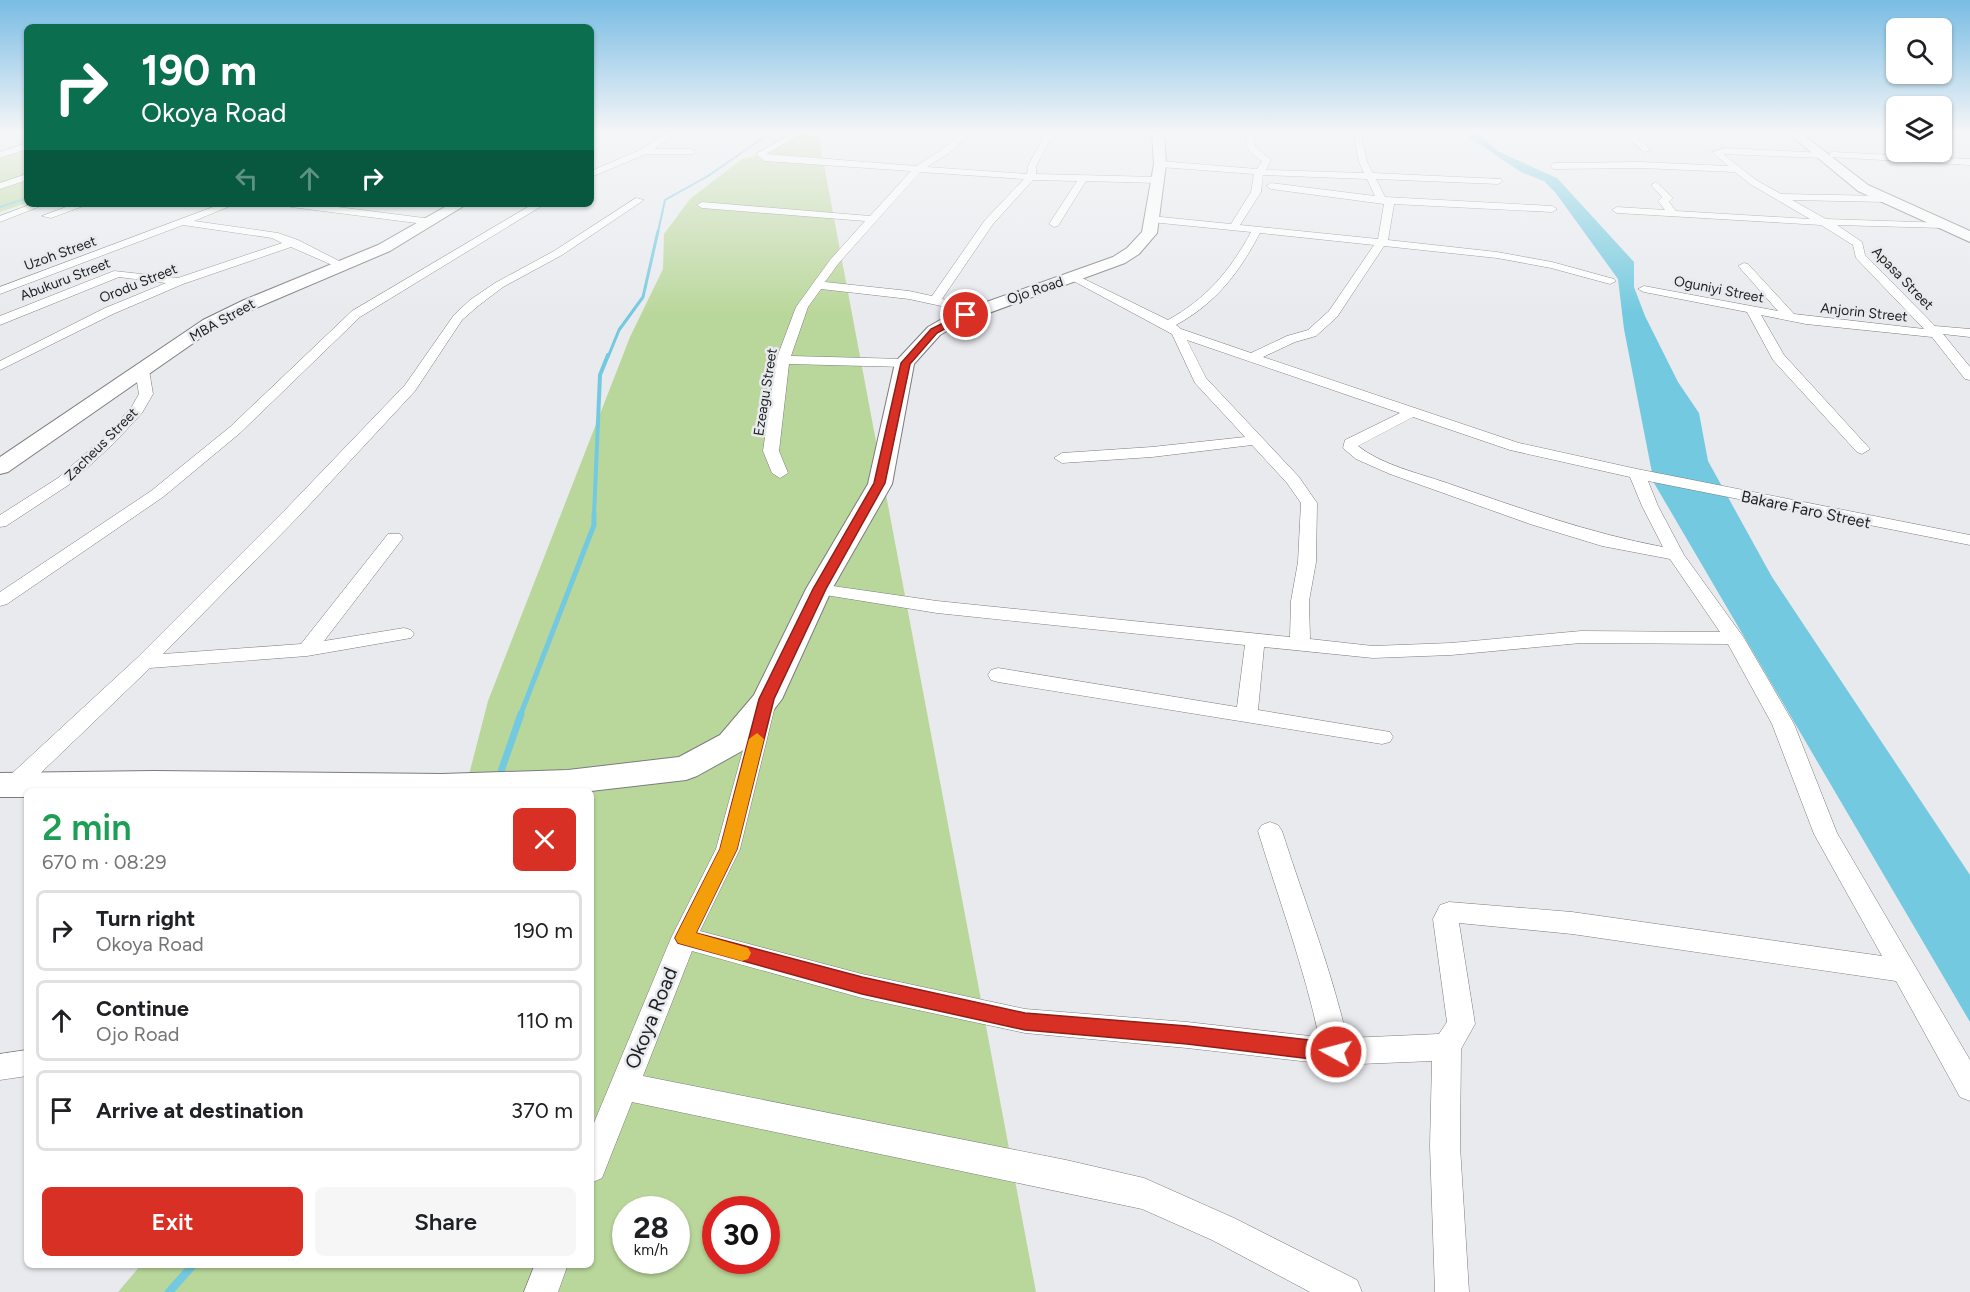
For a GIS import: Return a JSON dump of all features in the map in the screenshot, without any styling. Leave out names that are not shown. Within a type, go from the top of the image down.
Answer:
[{"type":"street","name":"Ezeagu Street","points":[[780,473],[771,451],[783,360],[802,307],[834,262],[895,193]]},
{"type":"street","points":[[935,300],[989,222],[1016,193]]},
{"type":"street","points":[[1054,224],[1074,193]]},
{"type":"street","name":"Ojo Road","points":[[905,363],[934,331],[978,309],[1119,260],[1133,251],[1149,233],[1155,193]]},
{"type":"street","points":[[1234,226],[1253,193]]},
{"type":"street","points":[[1330,193],[1382,200],[1552,209]]},
{"type":"street","points":[[1379,193],[1382,200]]},
{"type":"street","points":[[1664,193],[1668,198],[1663,201],[1672,212]]},
{"type":"street","name":"Apasa Street","points":[[1774,193],[1826,222],[1858,244],[1860,256],[1934,331],[1970,376]]},
{"type":"street","points":[[1874,193],[1970,237]]},
{"type":"street","points":[[1887,193],[1970,232]]},
{"type":"street","points":[[1778,196],[1886,200]]},
{"type":"street","points":[[7,784],[144,662],[292,513],[410,388],[458,318],[474,303],[499,285],[558,253],[639,200]]},
{"type":"street","points":[[1253,357],[1291,339],[1312,333],[1333,314],[1383,240],[1390,205],[1389,202],[1382,200]]},
{"type":"street","points":[[702,205],[809,212],[872,219]]},
{"type":"street","points":[[0,219],[32,207]]},
{"type":"street","points":[[47,216],[75,207]]},
{"type":"street","name":"Uzoh Street","points":[[0,291],[223,207]]},
{"type":"street","points":[[314,207],[432,222]]},
{"type":"street","name":"MBA Street","points":[[0,467],[209,324],[250,304],[384,248],[455,207]]},
{"type":"street","points":[[0,600],[157,494],[235,430],[356,314],[535,207]]},
{"type":"street","points":[[1617,210],[1826,222],[1943,225]]},
{"type":"street","points":[[1151,219],[1234,226],[1379,244],[1450,249],[1517,258],[1610,280]]},
{"type":"street","points":[[184,223],[261,232],[294,242],[343,266]]},
{"type":"street","points":[[1257,230],[1238,266],[1222,285],[1205,303],[1172,328],[1200,380],[1293,480],[1309,503],[1307,562],[1300,601],[1300,646]]},
{"type":"street","name":"Orodu Street","points":[[0,366],[109,311],[179,282],[294,242]]},
{"type":"street","points":[[1744,266],[1789,316]]},
{"type":"street","name":"Abukuru Street","points":[[0,321],[59,295],[118,273],[179,282]]},
{"type":"street","name":"Bakare Faro Street","points":[[1072,277],[1172,328],[1410,413],[1515,447],[1639,475],[1970,540]]},
{"type":"street","points":[[818,285],[863,288],[978,309]]},
{"type":"street","name":"Oguniyi Street","points":[[1644,289],[1753,312],[1789,316]]},
{"type":"street","points":[[1753,312],[1778,357],[1827,407],[1862,449]]},
{"type":"street","name":"Anjorin Street","points":[[1789,316],[1879,330],[1970,333]]},
{"type":"street","points":[[7,784],[149,787],[432,787],[568,782],[686,768],[731,743],[767,699],[819,589],[880,483],[905,363],[783,360]]},
{"type":"street","name":"Zacheus Street","points":[[0,522],[64,481],[130,417],[146,394],[142,370]]},
{"type":"street","points":[[1410,413],[1350,442],[1351,448],[1361,456],[1395,471],[1526,517],[1608,542],[1676,555]]},
{"type":"street","points":[[1062,458],[1152,452],[1254,440]]},
{"type":"street","points":[[1639,475],[1650,506],[1676,555],[1734,638],[1783,724],[1826,834],[1970,1087]]},
{"type":"street","points":[[307,650],[394,538]]},
{"type":"street","points":[[819,589],[937,607],[1373,652],[1451,649],[1581,637],[1734,638]]},
{"type":"street","points":[[144,662],[307,650],[404,634]]},
{"type":"street","points":[[1247,714],[1255,640]]},
{"type":"street","points":[[998,675],[1382,737]]},
{"type":"street","name":"Okoya Road","points":[[594,1160],[684,938],[729,849],[767,699]]},
{"type":"street","points":[[1270,831],[1300,928],[1322,987],[1336,1052]]},
{"type":"street","points":[[1452,1292],[1445,1146],[1447,1047],[1461,1024],[1446,919],[1449,912],[1572,923],[1905,971]]},
{"type":"street","points":[[684,938],[862,986],[1025,1022],[1187,1035],[1336,1052],[1447,1047]]},
{"type":"street","points":[[0,1067],[24,1063]]},
{"type":"street","points":[[624,1086],[1144,1194],[1224,1229],[1345,1292]]},
{"type":"street","points":[[541,1292],[550,1268]]},
{"type":"green space","points":[[0,193],[24,193],[24,204],[0,212]]},
{"type":"green space","points":[[697,193],[829,193],[1036,1292],[118,1292],[138,1268],[594,1268],[594,788],[466,788],[488,701],[630,337],[663,269],[664,234],[690,199]]},
{"type":"water","points":[[1556,193],[1571,193],[1634,262],[1634,287],[1645,316],[1678,382],[1699,413],[1708,461],[1772,577],[1970,875],[1970,1022],[1654,483],[1624,329],[1618,279]]},
{"type":"waterway","points":[[658,232],[665,200],[677,193]]},
{"type":"waterway","points":[[0,207],[24,199]]},
{"type":"waterway","points":[[608,357],[619,330],[643,297],[658,231]]},
{"type":"waterway","points":[[594,515],[600,375],[608,355]]},
{"type":"waterway","points":[[520,716],[594,525],[594,515]]},
{"type":"waterway","points":[[499,777],[521,714]]},
{"type":"waterway","points":[[169,1292],[190,1268]]},
{"type":"slow traffic","points":[[742,953],[684,938],[729,849],[757,739]]},
{"type":"route","points":[[966,315],[934,331],[905,363],[880,483],[819,589],[767,699],[729,849],[684,938],[862,986],[1025,1022],[1187,1035],[1336,1052]]}]
